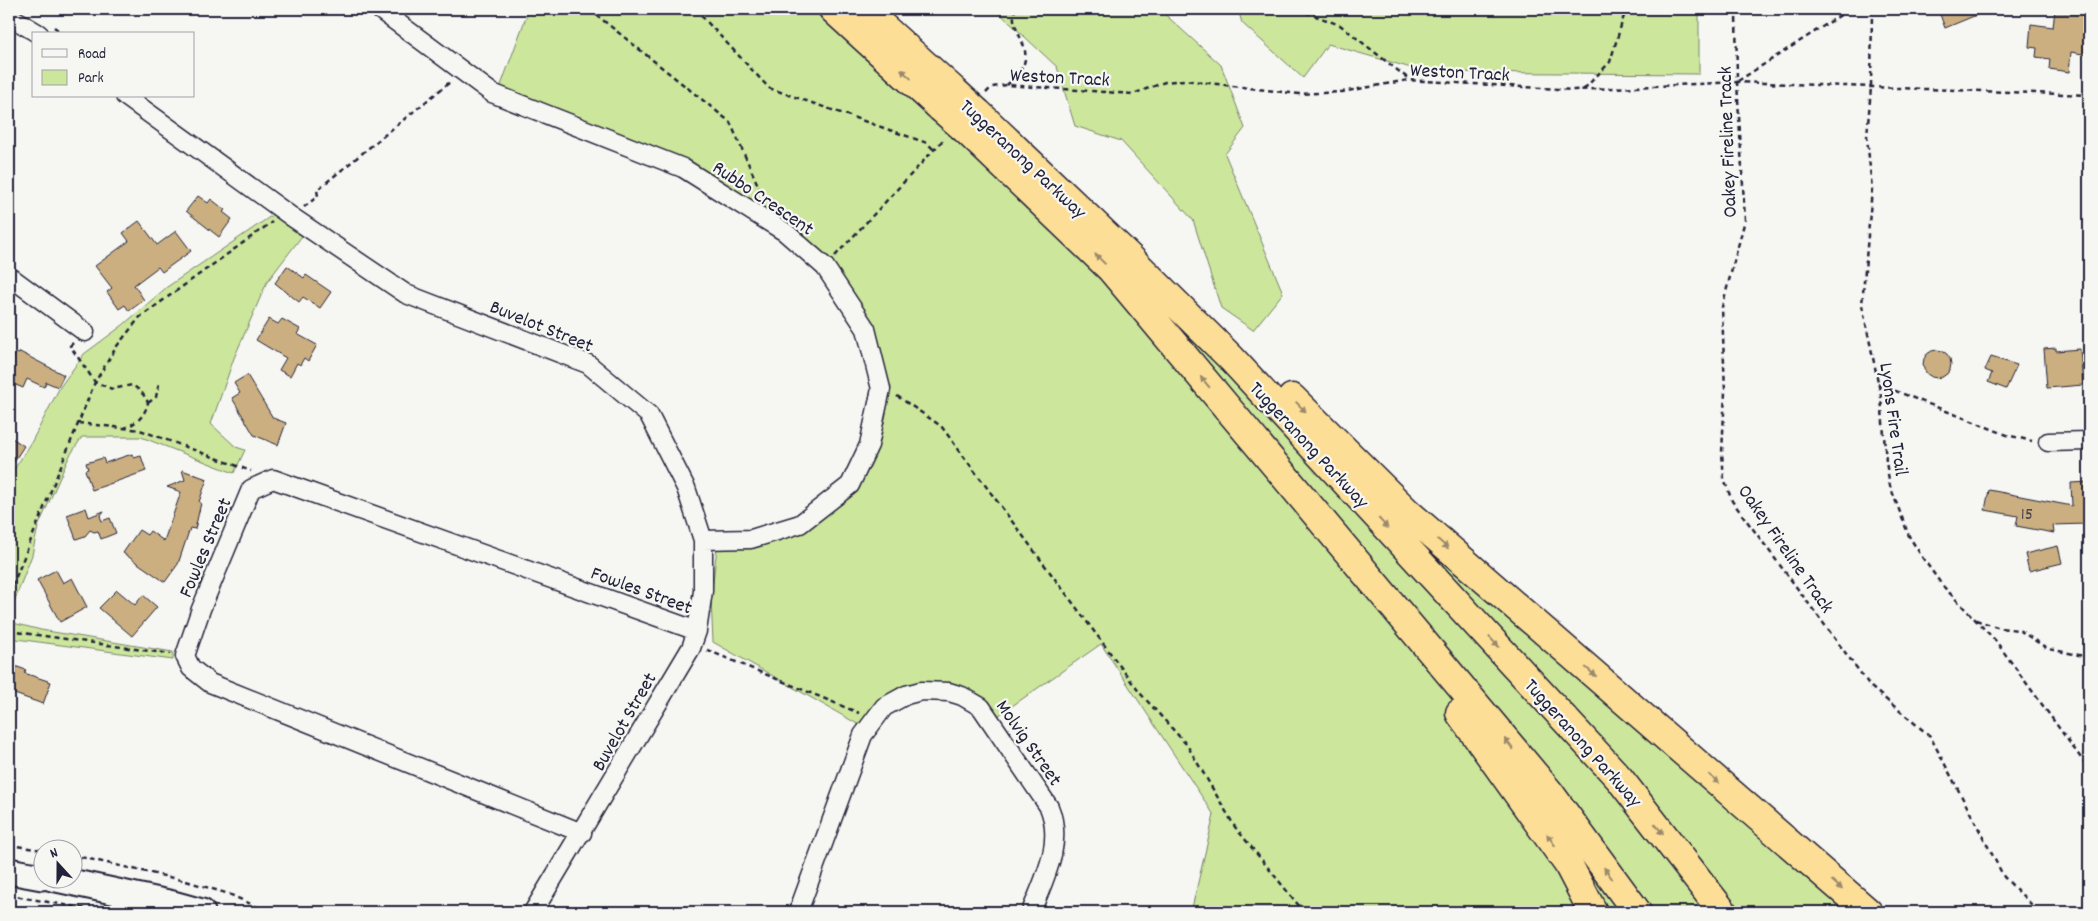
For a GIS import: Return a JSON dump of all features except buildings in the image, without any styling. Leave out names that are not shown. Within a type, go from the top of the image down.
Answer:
[{"type":"highway","name":"Tuggeranong Parkway","points":[[833,9],[948,100],[1132,260],[1231,358],[1620,778],[1723,912]]},
{"type":"highway","name":"Tuggeranong Parkway","points":[[862,9],[948,100]]},
{"type":"highway","name":"Tuggeranong Parkway","points":[[969,118],[1111,270],[1549,792],[1636,912]]},
{"type":"highway","points":[[1132,260],[1241,348],[1407,512],[1868,912]]},
{"type":"highway","points":[[1236,420],[1480,739],[1568,864],[1592,912]]},
{"type":"street","name":"Rubbo Crescent","points":[[379,9],[492,93],[683,168],[786,232],[825,267],[866,329],[881,390],[869,445],[850,485],[800,524],[751,539],[704,540]]},
{"type":"street","points":[[9,16],[36,32]]},
{"type":"street","name":"Buvelot Street","points":[[128,98],[285,212],[406,294],[588,364],[648,415],[686,488],[704,540],[703,591],[694,640],[533,912]]},
{"type":"street","points":[[9,276],[85,332]]},
{"type":"street","points":[[2048,442],[2089,441]]},
{"type":"street","name":"Fowles Street","points":[[186,656],[201,609],[251,489],[273,479],[694,640]]},
{"type":"street","points":[[186,656],[191,668],[210,683],[582,832]]},
{"type":"street","name":"Molvig Street","points":[[798,912],[863,735],[884,707],[906,695],[937,690],[967,698],[989,716],[1049,807],[1054,819],[1055,846],[1052,859],[1031,912]]},
{"type":"street","points":[[9,871],[32,875]]},
{"type":"street","points":[[82,884],[202,912]]},
{"type":"path","points":[[589,9],[730,122],[762,193],[773,224]]},
{"type":"path","points":[[695,9],[769,88],[927,144],[934,150]]},
{"type":"path","points":[[1007,86],[1022,69],[1026,58],[1013,22],[1014,9]]},
{"type":"path","points":[[1297,9],[1340,25],[1411,80]]},
{"type":"path","points":[[1583,90],[1610,62],[1626,9]]},
{"type":"path","name":"Oakey Fireline Track","points":[[1736,9],[1737,82],[1745,220],[1722,307],[1726,392],[1722,453],[1724,479],[1732,501],[1871,687],[1930,736],[2004,877],[2039,912]]},
{"type":"path","points":[[1737,82],[1850,9]]},
{"type":"path","name":"Lyons Fire Trail","points":[[1872,9],[1871,87],[1867,137],[1872,189],[1862,305],[1884,423],[1886,462],[1900,515],[1909,536],[1926,564],[1942,585],[1995,640],[2089,769]]},
{"type":"path","points":[[303,208],[318,196],[317,190],[462,72]]},
{"type":"path","name":"Weston Track","points":[[969,118],[992,86],[1133,94],[1165,82],[1184,80],[1299,94],[1342,92],[1411,80],[1583,90],[1737,82],[2089,95]]},
{"type":"path","points":[[825,267],[934,150],[969,118]]},
{"type":"path","points":[[9,594],[95,382],[117,346],[140,317],[285,212]]},
{"type":"path","points":[[85,332],[70,346],[95,382],[112,389],[132,385],[141,391],[148,403]]},
{"type":"path","points":[[124,429],[137,422],[143,416],[148,403],[156,397],[159,383]]},
{"type":"path","points":[[880,383],[941,426],[1140,693],[1186,745],[1236,827],[1304,912]]},
{"type":"path","points":[[1878,384],[2006,435],[2026,440],[2048,442]]},
{"type":"path","points":[[78,423],[140,430],[239,465],[268,480]]},
{"type":"path","points":[[1975,620],[2000,628],[2019,630],[2048,648],[2089,657]]},
{"type":"path","points":[[9,631],[186,656]]},
{"type":"path","points":[[694,640],[703,648],[874,719]]},
{"type":"path","points":[[9,844],[32,848]]},
{"type":"path","points":[[82,858],[203,886],[230,894],[268,912]]},
{"type":"path","points":[[9,895],[104,912]]},
{"type":"green space","points":[[529,9],[817,9],[1114,281],[1293,409],[1860,912],[1191,912],[1214,815],[1101,644],[992,720],[942,690],[897,688],[861,726],[713,642],[711,599],[717,547],[753,544],[853,487],[886,390],[869,328],[788,224],[500,88]]},
{"type":"green space","points":[[995,9],[1159,9],[1221,65],[1245,128],[1225,154],[1283,293],[1253,330],[1221,308],[1193,220],[1121,141],[1075,126],[1057,67]]},
{"type":"green space","points":[[1238,9],[1699,9],[1699,74],[1425,72],[1328,44],[1303,78],[1242,23]]},
{"type":"green space","points":[[274,214],[302,236],[267,282],[234,358],[211,424],[236,447],[245,450],[234,473],[141,437],[82,437],[69,457],[38,527],[32,555],[9,615],[9,477],[30,445],[60,387],[84,354],[123,325],[167,287]]},
{"type":"green space","points":[[9,622],[41,630],[173,652],[173,660],[9,638]]}]
